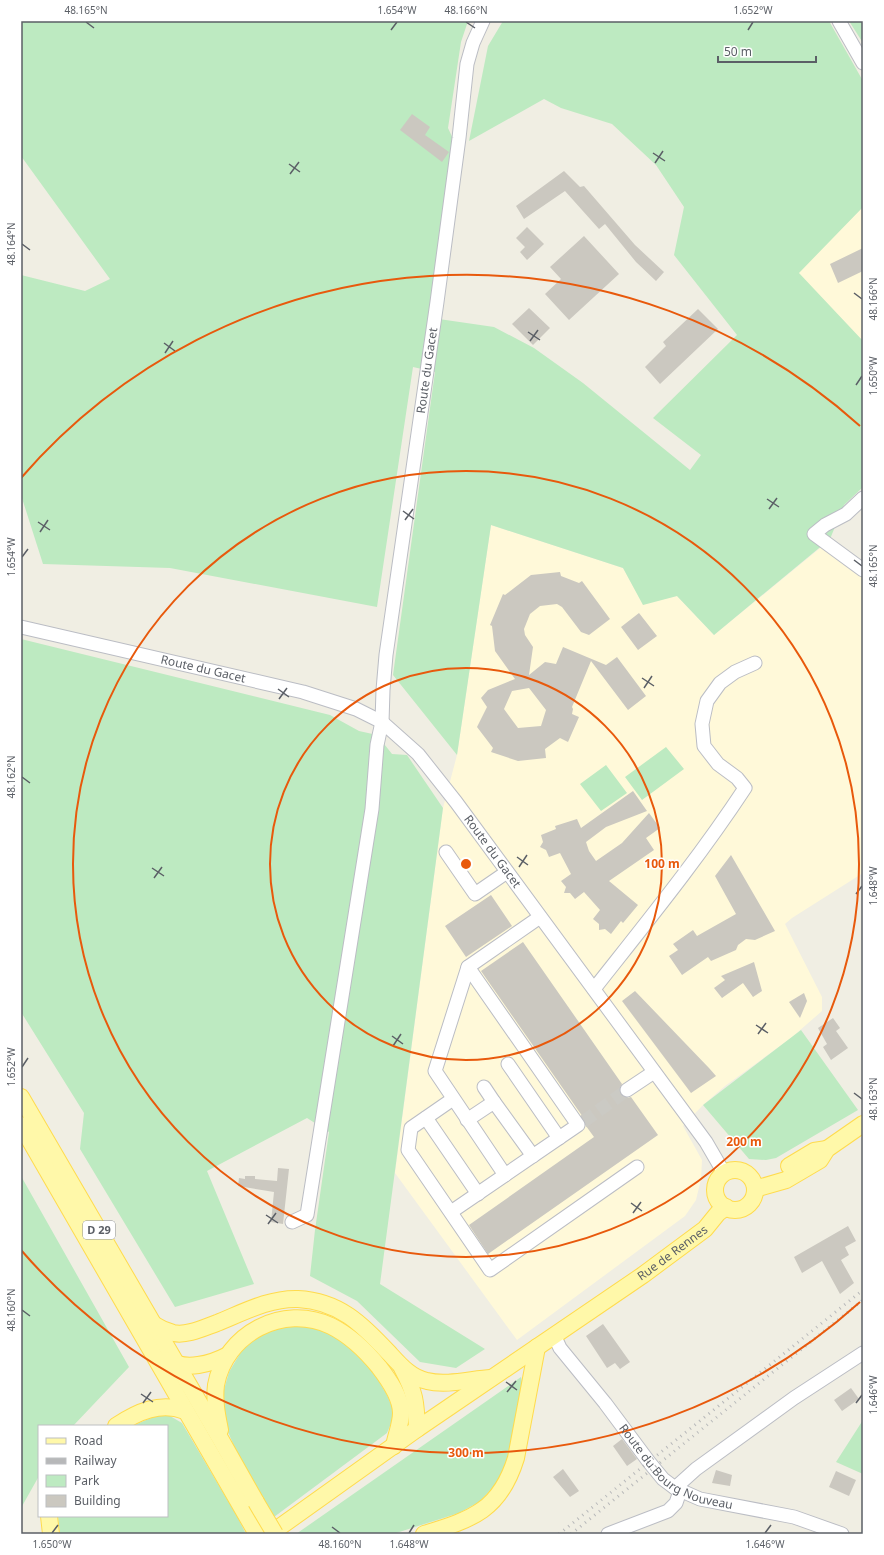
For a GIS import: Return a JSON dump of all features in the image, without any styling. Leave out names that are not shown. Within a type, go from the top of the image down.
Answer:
[{"type":"main road","name":"D 29","points":[[21,1097],[146,1327],[185,1411],[250,1506],[275,1534]]},
{"type":"main road","points":[[728,1172],[743,1172],[754,1184],[781,1171],[814,1151],[827,1149],[863,1124]]},
{"type":"main road","name":"D 29","points":[[21,1125],[146,1327],[176,1364],[221,1440],[250,1506],[257,1534]]},
{"type":"main road","name":"Rue de Rennes","points":[[728,1172],[719,1178],[716,1185],[716,1192],[721,1203],[732,1210],[746,1207],[751,1202],[754,1196],[754,1184]]},
{"type":"main road","name":"Rue de Rennes","points":[[270,1534],[417,1429],[643,1275],[705,1229],[718,1213],[721,1203]]},
{"type":"main road","points":[[146,1327],[173,1333],[191,1332],[262,1305],[284,1300],[313,1301],[326,1304],[354,1318],[367,1329],[402,1368],[411,1386],[416,1403],[417,1429]]},
{"type":"main road","points":[[221,1440],[215,1396],[219,1375],[228,1355],[241,1340],[262,1326],[287,1319],[303,1319],[330,1326],[342,1333],[358,1345],[385,1376],[399,1402],[401,1413],[394,1446]]},
{"type":"main road","points":[[424,1534],[454,1525],[475,1515],[491,1503],[503,1488],[511,1474],[516,1458],[537,1347]]},
{"type":"main road","points":[[176,1364],[198,1365],[217,1360],[228,1355]]},
{"type":"main road","points":[[402,1368],[416,1377],[437,1383],[492,1378]]},
{"type":"main road","points":[[118,1425],[147,1409],[169,1406],[185,1411]]},
{"type":"main road","points":[[50,1517],[51,1534]]},
{"type":"street","name":"Route du Gacet","points":[[382,722],[386,655],[437,302],[459,138],[467,64],[473,43],[483,21]]},
{"type":"street","points":[[839,21],[863,63]]},
{"type":"street","points":[[863,498],[846,514],[825,525],[814,534],[863,570]]},
{"type":"street","name":"Route du Gacet","points":[[21,627],[303,692],[356,709],[382,722],[418,754],[456,802],[706,1142],[726,1161],[728,1172]]},
{"type":"street","points":[[594,989],[658,910],[728,815],[745,788],[737,778],[718,764],[704,746],[702,724],[707,701],[720,684],[735,672],[755,662]]},
{"type":"street","points":[[292,1222],[308,1215],[372,809],[377,745],[382,722]]},
{"type":"street","points":[[446,852],[475,894],[508,872]]},
{"type":"street","points":[[505,1175],[435,1071],[468,967],[540,917]]},
{"type":"street","points":[[451,1212],[580,1124],[468,967]]},
{"type":"street","points":[[508,1064],[559,1138]]},
{"type":"street","points":[[627,1090],[654,1072]]},
{"type":"street","points":[[484,1087],[532,1156]]},
{"type":"street","points":[[453,1099],[411,1128],[408,1150],[490,1270],[637,1167]]},
{"type":"street","points":[[467,1120],[494,1102]]},
{"type":"street","points":[[426,1118],[478,1194]]},
{"type":"street","name":"Route du Bourg Nouveau","points":[[554,1335],[560,1348],[605,1403],[663,1479],[678,1489],[710,1501],[794,1517],[842,1534]]},
{"type":"street","points":[[608,1534],[668,1511],[676,1503],[678,1489],[696,1469],[794,1398],[863,1353]]},
{"type":"shaded area","points":[[863,207],[863,341],[798,273]]},
{"type":"shaded area","points":[[491,525],[623,568],[643,604],[677,596],[714,635],[830,540],[863,564],[863,873],[785,924],[822,997],[822,1011],[791,1038],[725,1086],[703,1105],[683,1126],[702,1160],[701,1179],[696,1200],[685,1216],[517,1340],[395,1173],[443,808],[457,755]]},
{"type":"green space","points":[[21,21],[468,21],[461,42],[448,128],[455,143],[432,318],[494,327],[534,348],[583,383],[690,470],[701,455],[653,418],[737,335],[674,255],[684,207],[656,165],[612,124],[561,108],[544,99],[469,141],[488,46],[503,21],[829,21],[863,81],[863,207],[799,273],[863,341],[863,487],[844,505],[830,539],[714,635],[677,596],[643,605],[623,568],[491,525],[457,755],[393,675],[435,372],[413,367],[377,607],[170,568],[43,564],[21,495],[21,275],[85,291],[110,279],[21,156]]},
{"type":"green space","points":[[849,21],[863,21],[863,43]]},
{"type":"green space","points":[[21,639],[330,715],[359,731],[377,735],[392,754],[407,755],[443,808],[380,1284],[485,1349],[456,1368],[420,1362],[357,1301],[310,1276],[329,1132],[307,1118],[207,1171],[254,1284],[175,1307],[80,1149],[84,1113],[21,1012]]},
{"type":"green space","points":[[666,747],[684,769],[642,800],[625,777]]},
{"type":"green space","points":[[606,765],[627,793],[601,811],[580,784]]},
{"type":"green space","points":[[801,1030],[858,1110],[776,1158],[766,1160],[749,1159],[703,1105]]},
{"type":"green space","points":[[21,1176],[129,1367],[74,1425],[38,1425],[38,1478],[21,1508]]},
{"type":"green space","points":[[291,1325],[320,1328],[345,1344],[373,1371],[387,1395],[395,1414],[387,1433],[274,1517],[239,1458],[226,1427],[221,1400],[229,1372],[242,1350],[263,1333]]},
{"type":"green space","points":[[521,1377],[522,1382],[509,1452],[500,1480],[479,1502],[459,1513],[393,1534],[296,1534]]},
{"type":"green space","points":[[158,1415],[170,1416],[182,1423],[246,1534],[60,1534],[58,1517],[168,1517],[168,1425],[134,1425]]},
{"type":"green space","points":[[863,1420],[863,1474],[836,1462]]},
{"type":"building","points":[[412,114],[430,127],[425,135],[449,152],[442,162],[400,130]]},
{"type":"building","points":[[564,171],[580,187],[584,186],[635,245],[664,272],[656,281],[636,262],[605,224],[599,229],[565,191],[524,219],[516,206]]},
{"type":"building","points":[[527,227],[544,244],[527,260],[520,252],[525,247],[516,238]]},
{"type":"building","points":[[584,236],[619,274],[569,320],[545,294],[561,279],[550,267]]},
{"type":"building","points":[[863,248],[863,271],[838,283],[830,264]]},
{"type":"building","points":[[529,308],[550,328],[533,345],[512,324]]},
{"type":"building","points":[[698,309],[718,329],[660,384],[645,367],[666,346],[663,342]]},
{"type":"building","points":[[560,572],[561,576],[579,583],[582,581],[610,619],[589,635],[581,632],[562,607],[557,604],[540,606],[530,614],[524,629],[525,635],[533,647],[529,675],[545,662],[556,664],[563,647],[606,665],[617,657],[646,696],[628,710],[591,661],[572,707],[572,714],[579,717],[568,742],[560,738],[545,749],[546,758],[518,761],[491,752],[493,748],[477,727],[487,707],[481,698],[488,690],[515,679],[495,651],[492,626],[490,625],[503,594],[505,595],[531,575]],"holes":[[[529,688],[546,710],[541,726],[518,728],[504,709],[512,691]]]},
{"type":"building","points":[[639,613],[657,636],[638,650],[621,627]]},
{"type":"building","points":[[633,791],[647,811],[606,827],[586,842],[589,851],[596,861],[622,843],[649,813],[660,828],[646,838],[654,850],[609,881],[638,905],[623,923],[621,921],[611,934],[605,929],[599,930],[599,924],[593,919],[600,910],[584,892],[575,899],[570,893],[564,893],[566,887],[561,881],[571,874],[560,853],[549,857],[546,850],[540,847],[543,842],[541,835],[556,829],[555,826],[577,819],[581,828]]},
{"type":"building","points":[[731,855],[775,931],[755,940],[746,939],[738,945],[736,950],[711,961],[708,957],[682,975],[669,956],[678,950],[673,944],[693,930],[697,936],[736,914],[715,876]]},
{"type":"building","points":[[491,895],[512,926],[466,957],[445,926]]},
{"type":"building","points":[[523,942],[622,1084],[619,1090],[621,1095],[627,1098],[631,1097],[658,1135],[488,1254],[469,1225],[594,1137],[586,1126],[585,1120],[481,971]]},
{"type":"building","points":[[754,962],[762,991],[753,997],[743,983],[722,998],[714,988],[725,980],[721,976]]},
{"type":"building","points":[[635,991],[716,1076],[691,1093],[622,1001]]},
{"type":"building","points":[[804,993],[807,1001],[800,1018],[789,1002]]},
{"type":"building","points":[[833,1018],[840,1028],[836,1031],[848,1048],[831,1060],[823,1047],[827,1044],[818,1028]]},
{"type":"building","points":[[278,1168],[289,1169],[283,1224],[271,1222],[274,1192],[238,1186],[239,1178],[245,1179],[245,1176],[255,1176],[255,1179],[277,1181]]},
{"type":"building","points":[[848,1226],[856,1241],[845,1247],[849,1255],[841,1260],[854,1283],[840,1294],[822,1261],[802,1273],[794,1257]]},
{"type":"building","points":[[603,1324],[630,1362],[620,1369],[615,1363],[607,1368],[586,1336]]},
{"type":"building","points":[[851,1388],[859,1399],[842,1411],[834,1400]]},
{"type":"building","points":[[622,1439],[637,1459],[627,1466],[613,1446]]},
{"type":"building","points":[[563,1469],[579,1491],[570,1497],[553,1477]]},
{"type":"building","points":[[716,1470],[732,1475],[730,1486],[712,1483]]},
{"type":"building","points":[[836,1471],[856,1480],[849,1496],[829,1487]]},
{"type":"tunnel","points":[[583,1122],[627,1090]]},
{"type":"railway","points":[[559,1534],[863,1290]]},
{"type":"railway","points":[[571,1534],[863,1300]]}]
